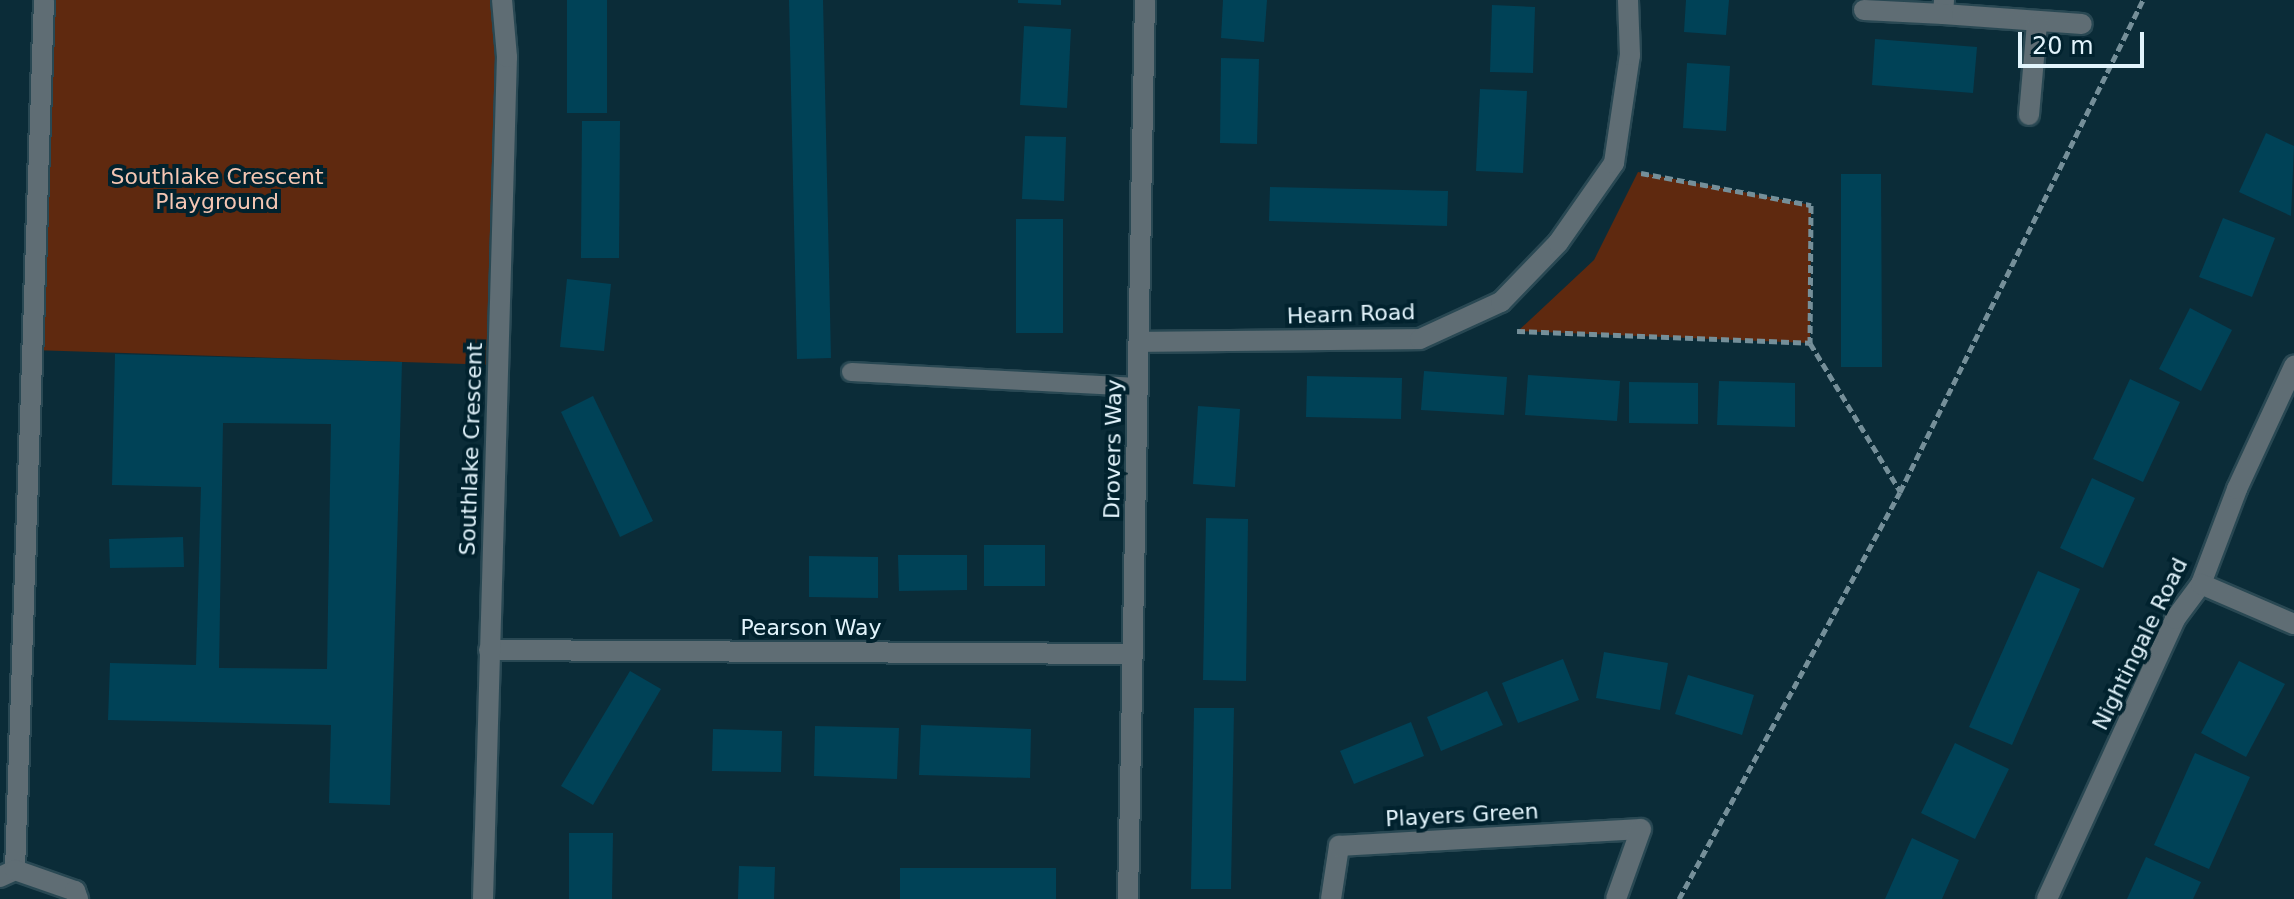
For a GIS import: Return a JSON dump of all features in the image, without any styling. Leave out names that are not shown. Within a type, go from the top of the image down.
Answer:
[{"type":"street","points":[[44,0],[8,873],[75,891],[78,899]]},
{"type":"street","name":"Southlake Crescent","points":[[483,899],[507,57],[502,0]]},
{"type":"street","name":"Drovers Way","points":[[1128,899],[1145,0]]},
{"type":"street","name":"Hearn Road","points":[[1139,342],[1420,339],[1501,302],[1558,243],[1614,163],[1630,55],[1628,0]]},
{"type":"street","points":[[1864,10],[1944,7],[2037,23],[2082,24]]},
{"type":"street","points":[[2029,115],[2037,23]]},
{"type":"street","name":"Nightingale Road","points":[[2047,899],[2175,619],[2201,584],[2237,489],[2294,366]]},
{"type":"street","points":[[2201,584],[2294,624]]},
{"type":"street","name":"Pearson Way","points":[[489,650],[1133,654]]},
{"type":"street","name":"Players Green","points":[[1331,899],[1339,846],[1644,823],[1616,899]]},
{"type":"lane","points":[[851,372],[1139,387]]},
{"type":"path","points":[[1679,899],[1900,492],[2143,0]]},
{"type":"path","points":[[1614,163],[1811,205],[1810,343],[1900,492]]},
{"type":"path","points":[[1501,302],[1518,331],[1810,343]]},
{"type":"green space","name":"Southlake Crescent Playground","points":[[44,0],[502,0],[497,365],[32,350]]},
{"type":"green space","points":[[1638,172],[1811,205],[1810,343],[1518,331],[1594,260]]},
{"type":"building","points":[[567,0],[607,0],[607,113],[567,113]]},
{"type":"building","points":[[789,0],[823,0],[831,358],[797,359]]},
{"type":"building","points":[[1018,0],[1061,0],[1061,5],[1018,3]]},
{"type":"building","points":[[1223,0],[1267,0],[1264,42],[1221,38]]},
{"type":"building","points":[[1686,0],[1729,0],[1726,35],[1684,32]]},
{"type":"building","points":[[1492,5],[1535,7],[1533,73],[1490,72]]},
{"type":"building","points":[[1024,26],[1071,29],[1067,108],[1020,105]]},
{"type":"building","points":[[1875,39],[1977,47],[1973,93],[1872,85]]},
{"type":"building","points":[[1221,58],[1259,59],[1257,144],[1220,143]]},
{"type":"building","points":[[1687,63],[1730,66],[1726,131],[1683,128]]},
{"type":"building","points":[[1480,89],[1527,91],[1523,173],[1476,171]]},
{"type":"building","points":[[582,121],[620,121],[619,258],[581,258]]},
{"type":"building","points":[[2266,133],[2294,146],[2291,216],[2239,192]]},
{"type":"building","points":[[1025,136],[1066,137],[1064,201],[1022,199]]},
{"type":"building","points":[[1841,174],[1881,174],[1882,367],[1841,367]]},
{"type":"building","points":[[1270,187],[1448,191],[1447,226],[1269,221]]},
{"type":"building","points":[[2223,218],[2275,238],[2252,297],[2199,277]]},
{"type":"building","points":[[1016,219],[1063,219],[1063,333],[1016,333]]},
{"type":"building","points":[[567,279],[611,284],[604,351],[560,347]]},
{"type":"building","points":[[2190,308],[2232,330],[2201,391],[2159,369]]},
{"type":"building","points":[[115,354],[402,362],[390,805],[329,803],[331,725],[108,720],[110,663],[196,665],[201,487],[112,485]],"holes":[[[223,423],[331,424],[327,669],[219,668]]]},
{"type":"building","points":[[1424,371],[1507,377],[1504,415],[1421,410]]},
{"type":"building","points":[[1528,375],[1620,381],[1617,421],[1525,415]]},
{"type":"building","points":[[1307,376],[1402,378],[1401,419],[1306,417]]},
{"type":"building","points":[[2130,379],[2180,402],[2143,482],[2093,459]]},
{"type":"building","points":[[1719,381],[1795,383],[1795,427],[1717,425]]},
{"type":"building","points":[[1629,382],[1698,383],[1698,424],[1629,423]]},
{"type":"building","points":[[593,396],[653,521],[620,537],[561,412]]},
{"type":"building","points":[[1198,406],[1240,409],[1235,487],[1193,484]]},
{"type":"building","points":[[2092,478],[2135,498],[2103,568],[2060,548]]},
{"type":"building","points":[[1206,518],[1248,519],[1246,681],[1203,680]]},
{"type":"building","points":[[183,537],[184,567],[110,568],[109,539]]},
{"type":"building","points":[[984,545],[1045,545],[1045,586],[984,586]]},
{"type":"building","points":[[898,555],[967,555],[967,590],[899,591]]},
{"type":"building","points":[[809,556],[878,557],[878,598],[809,597]]},
{"type":"building","points":[[2038,571],[2080,589],[2012,745],[1969,727]]},
{"type":"building","points":[[1604,652],[1668,663],[1660,710],[1596,698]]},
{"type":"building","points":[[1563,659],[1579,700],[1518,723],[1502,683]]},
{"type":"building","points":[[2239,661],[2285,684],[2246,757],[2201,733]]},
{"type":"building","points":[[630,671],[661,689],[593,805],[561,786]]},
{"type":"building","points":[[1688,675],[1754,695],[1742,735],[1675,714]]},
{"type":"building","points":[[1487,691],[1503,725],[1441,751],[1427,717]]},
{"type":"building","points":[[1194,708],[1234,708],[1231,889],[1191,889]]},
{"type":"building","points":[[1411,722],[1424,756],[1354,784],[1340,751]]},
{"type":"building","points":[[921,725],[1031,729],[1030,778],[919,775]]},
{"type":"building","points":[[815,726],[899,728],[897,779],[814,776]]},
{"type":"building","points":[[713,729],[782,731],[781,772],[712,771]]},
{"type":"building","points":[[1955,743],[2009,769],[1975,839],[1921,813]]},
{"type":"building","points":[[2195,753],[2250,777],[2209,869],[2154,845]]},
{"type":"building","points":[[569,833],[613,833],[612,899],[569,899]]},
{"type":"building","points":[[1912,838],[1959,860],[1942,899],[1885,899]]},
{"type":"building","points":[[2146,857],[2201,882],[2193,899],[2127,899]]},
{"type":"building","points":[[739,866],[775,867],[774,899],[738,899]]},
{"type":"building","points":[[900,868],[1056,868],[1056,899],[900,899]]}]
